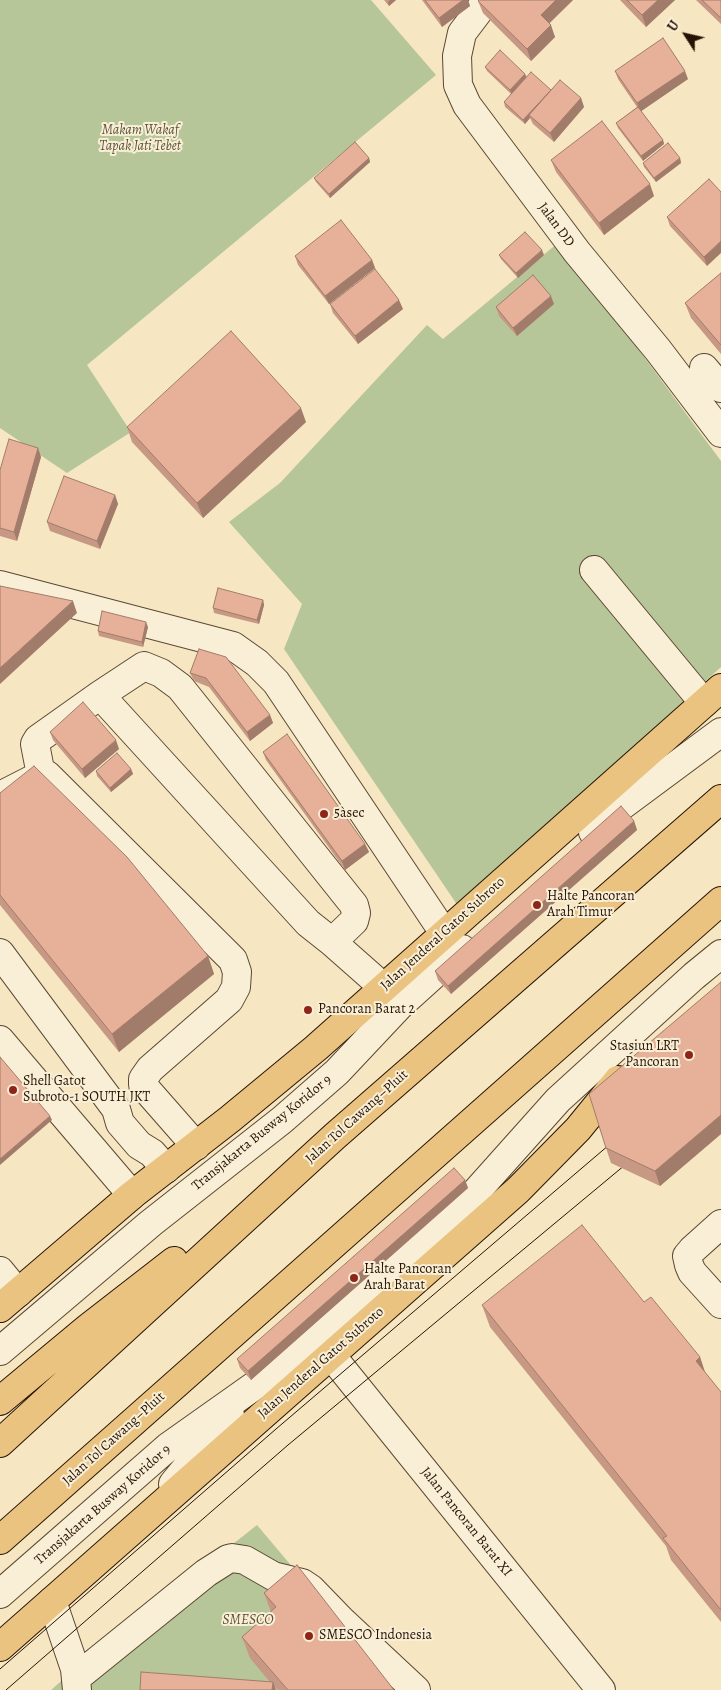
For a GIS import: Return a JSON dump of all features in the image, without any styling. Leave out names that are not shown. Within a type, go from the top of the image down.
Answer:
[{"type":"highway","name":"Jalan Jenderal Gatot Subroto","points":[[9,1301],[132,1196],[159,1161],[196,1146],[316,1048],[712,695]]},
{"type":"highway","name":"Jalan Tol Cawang–Pluit","points":[[0,1443],[335,1136],[721,799]]},
{"type":"highway","name":"Jalan Tol Cawang–Pluit","points":[[0,1540],[721,900]]},
{"type":"highway","name":"Jalan Jenderal Gatot Subroto","points":[[0,1647],[518,1190],[578,1129],[648,1049],[677,1024]]},
{"type":"highway","points":[[0,1401],[89,1327],[335,1136]]},
{"type":"street","name":"Jalan DD","points":[[487,0],[462,33],[457,56],[458,86],[467,105],[577,252],[658,350],[721,433]]},
{"type":"street","points":[[594,570],[712,695]]},
{"type":"street","points":[[0,584],[233,646],[257,663],[276,682],[444,933]]},
{"type":"street","points":[[40,775],[35,744],[38,739],[144,666],[161,673],[180,687],[354,904],[356,913],[354,921],[332,942]]},
{"type":"street","points":[[100,695],[308,923],[383,987]]},
{"type":"street","name":"Transjakarta Busway Koridor 9","points":[[0,1351],[151,1223],[282,1120],[337,1072],[401,1004],[620,807],[721,732]]},
{"type":"street","points":[[0,796],[40,775],[47,775],[233,960],[237,972],[236,986],[229,1000],[150,1069],[143,1079],[143,1085],[146,1089],[196,1146]]},
{"type":"street","points":[[0,953],[116,1109],[128,1116],[148,1139],[159,1161]]},
{"type":"street","name":"Transjakarta Busway Koridor 9","points":[[0,1594],[168,1447],[257,1384],[474,1194],[558,1100],[694,976],[721,954]]},
{"type":"street","points":[[0,1040],[132,1196]]},
{"type":"street","points":[[721,1224],[687,1256],[692,1272],[721,1304]]},
{"type":"street","points":[[0,1271],[9,1301]]},
{"type":"street","name":"Jalan Pancoran Barat XI","points":[[330,1354],[602,1690]]},
{"type":"street","name":"Transjakarta Busway Koridor 9","points":[[150,1515],[201,1450],[257,1384]]},
{"type":"street","points":[[77,1684],[206,1573],[232,1558],[245,1560],[273,1576],[302,1583],[311,1589],[341,1620],[416,1690]]},
{"type":"street","points":[[52,1601],[75,1669],[77,1684]]},
{"type":"green space","name":"Makam Wakaf Tapak Jati Tebet","points":[[0,0],[371,0],[436,75],[87,365],[131,432],[67,473],[0,428]]},
{"type":"green space","points":[[559,242],[721,461],[721,667],[458,906],[284,649],[302,604],[229,522],[280,483],[427,325],[443,339]]},
{"type":"green space","name":"SMESCO","points":[[257,1525],[396,1690],[51,1690],[75,1669]]},
{"type":"building","points":[[425,0],[463,0],[439,18]]},
{"type":"building","points":[[479,0],[556,0],[541,15],[551,25],[527,49]]},
{"type":"building","points":[[627,0],[658,0],[642,15]]},
{"type":"building","points":[[702,0],[721,0],[721,18]]},
{"type":"building","points":[[663,38],[685,71],[637,103],[615,71]]},
{"type":"building","points":[[500,50],[525,74],[510,90],[485,67]]},
{"type":"building","points":[[531,72],[551,90],[523,120],[504,102]]},
{"type":"building","points":[[560,80],[581,98],[550,133],[529,115]]},
{"type":"building","points":[[638,107],[663,140],[641,156],[616,123]]},
{"type":"building","points":[[602,121],[650,184],[599,223],[551,160]]},
{"type":"building","points":[[355,142],[369,158],[329,194],[314,178]]},
{"type":"building","points":[[668,143],[680,158],[654,178],[643,163]]},
{"type":"building","points":[[709,179],[721,192],[721,241],[704,257],[667,217]]},
{"type":"building","points":[[341,220],[372,260],[325,296],[295,256]]},
{"type":"building","points":[[525,232],[542,250],[516,273],[499,255]]},
{"type":"building","points":[[375,269],[399,300],[355,336],[330,304]]},
{"type":"building","points":[[721,273],[721,345],[685,303]]},
{"type":"building","points":[[533,275],[551,296],[513,328],[496,307]]},
{"type":"building","points":[[231,331],[301,408],[197,503],[127,427]]},
{"type":"building","points":[[9,439],[38,448],[14,532],[0,528],[0,470]]},
{"type":"building","points":[[64,476],[115,495],[97,541],[47,522]]},
{"type":"building","points":[[0,586],[73,601],[0,668]]},
{"type":"building","points":[[218,588],[263,600],[257,620],[213,608]]},
{"type":"building","points":[[102,611],[146,622],[142,642],[98,631]]},
{"type":"building","points":[[199,649],[226,657],[270,715],[247,732],[206,678],[190,673]]},
{"type":"building","points":[[83,702],[116,740],[82,769],[50,732]]},
{"type":"building","points":[[287,734],[365,844],[342,861],[263,752]]},
{"type":"building","points":[[117,753],[131,769],[110,788],[96,771]]},
{"type":"building","points":[[34,766],[127,857],[208,956],[112,1034],[0,895],[0,793]]},
{"type":"building","points":[[621,806],[634,821],[448,986],[435,971]]},
{"type":"building","name":"Stasiun LRT Pancoran","points":[[721,982],[721,1115],[655,1171],[606,1148],[589,1094]]},
{"type":"building","name":"Shell Gatot Subroto-1 SOUTH JKT","points":[[0,1057],[50,1116],[0,1159]]},
{"type":"building","points":[[454,1168],[465,1180],[248,1371],[237,1359]]},
{"type":"building","points":[[582,1225],[644,1302],[651,1297],[700,1357],[696,1361],[721,1392],[721,1610],[663,1538],[667,1536],[482,1305]]},
{"type":"building","name":"SMESCO Indonesia","points":[[297,1565],[394,1690],[288,1690],[242,1637],[276,1607],[264,1593]]},
{"type":"building","points":[[141,1672],[273,1682],[272,1690],[140,1690]]},
{"type":"tram line","points":[[0,1669],[276,1429],[616,1139]]},
{"type":"tram line","points":[[6,1690],[288,1445],[631,1160]]},
{"type":"place","name":"5àsec","points":[[324,814]]},
{"type":"place","name":"Halte Pancoran Arah Timur","points":[[537,905]]},
{"type":"place","name":"Pancoran Barat 2","points":[[308,1010]]},
{"type":"place","name":"Stasiun LRT Pancoran","points":[[689,1055]]},
{"type":"place","name":"Shell Gatot Subroto-1 SOUTH JKT","points":[[13,1090]]},
{"type":"place","name":"Halte Pancoran Arah Barat","points":[[354,1278]]},
{"type":"place","name":"SMESCO Indonesia","points":[[309,1636]]}]
